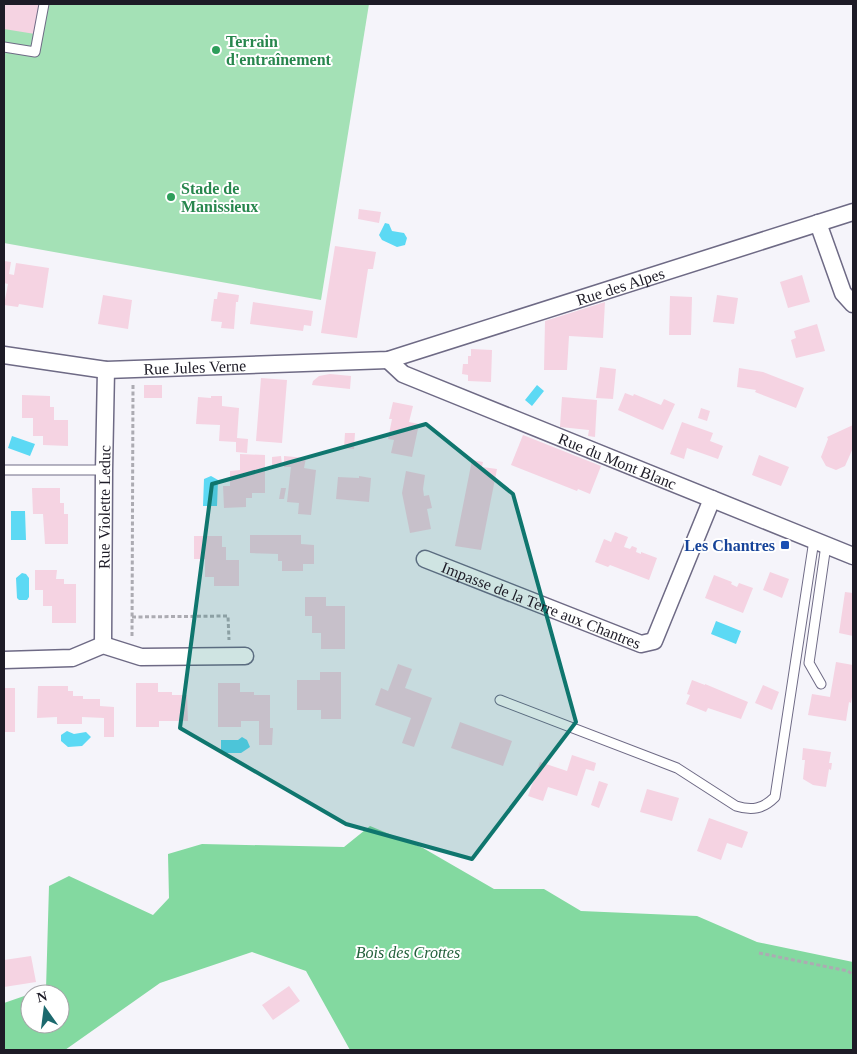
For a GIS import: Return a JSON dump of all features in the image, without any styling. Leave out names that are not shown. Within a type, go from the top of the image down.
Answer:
[{"type":"street","name":"Rue des Alpes","points":[[388,360],[853,212]]},
{"type":"street","points":[[818,223],[844,293],[853,304]]},
{"type":"street","name":"Rue Jules Verne","points":[[4,355],[106,370],[388,360]]},
{"type":"street","name":"Rue du Mont Blanc","points":[[388,360],[402,374],[853,556]]},
{"type":"street","name":"Rue Violette Leduc","points":[[103,645],[106,370]]},
{"type":"street","name":"Impasse de la Terre aux Chantres","points":[[425,559],[641,644],[654,641],[712,499]]},
{"type":"street","points":[[4,660],[72,658],[103,645],[140,657],[237,656]]},
{"type":"lane","points":[[4,46],[36,52],[44,4]]},
{"type":"lane","points":[[4,470],[104,470]]},
{"type":"lane","points":[[820,543],[809,663],[821,684]]},
{"type":"lane","points":[[500,700],[677,768],[736,806],[746,810],[757,809],[767,805],[774,797],[820,543]]},
{"type":"path","points":[[132,654],[133,370]]},
{"type":"path","points":[[132,618],[228,616],[237,656]]},
{"type":"path","points":[[759,953],[848,971],[853,975]]},
{"type":"highlighted area","points":[[426,424],[513,494],[576,722],[472,859],[346,824],[180,728],[212,484]]},
{"type":"green space","name":"Stade de Manissieux","points":[[4,4],[369,4],[321,300],[4,243]]},
{"type":"green space","name":"Bois des Crottes","points":[[370,826],[423,848],[494,889],[544,889],[581,911],[697,916],[757,942],[853,962],[853,1050],[350,1050],[306,971],[252,952],[160,983],[65,1050],[4,1050],[4,1003],[20,997],[20,1034],[70,1034],[70,984],[46,984],[49,886],[69,876],[153,915],[169,898],[168,854],[202,844],[344,847]]},
{"type":"water","points":[[385,223],[389,224],[392,231],[404,233],[407,238],[405,245],[397,247],[382,240],[379,235]]},
{"type":"water","points":[[537,385],[544,391],[532,406],[525,400]]},
{"type":"water","points":[[12,436],[35,444],[30,456],[8,448]]},
{"type":"water","points":[[211,476],[218,480],[217,506],[203,506],[204,479]]},
{"type":"water","points":[[11,511],[25,511],[26,540],[11,540]]},
{"type":"water","points":[[22,573],[26,574],[29,578],[29,597],[27,600],[19,600],[17,598],[16,578]]},
{"type":"water","points":[[716,621],[741,631],[736,644],[711,634]]},
{"type":"water","points":[[67,731],[74,734],[86,732],[91,737],[82,746],[68,747],[61,741],[61,735]]},
{"type":"water","points":[[242,737],[247,740],[250,747],[241,753],[221,753],[221,740],[238,740]]},
{"type":"building","points":[[4,4],[40,4],[35,34],[4,29]]},
{"type":"building","points":[[359,209],[381,212],[379,223],[358,219]]},
{"type":"building","points":[[335,246],[376,252],[373,269],[368,269],[357,338],[321,333]]},
{"type":"building","points":[[4,261],[11,262],[9,274],[14,275],[16,263],[49,268],[43,308],[19,304],[18,307],[4,305],[8,284],[4,283]]},
{"type":"building","points":[[802,275],[810,302],[788,308],[780,282]]},
{"type":"building","points":[[218,292],[239,295],[238,302],[236,302],[234,329],[221,328],[222,322],[211,321],[214,299],[217,299]]},
{"type":"building","points":[[103,295],[132,300],[128,329],[98,324]]},
{"type":"building","points":[[717,295],[738,298],[734,324],[713,322]]},
{"type":"building","points":[[670,296],[692,297],[691,335],[669,335]]},
{"type":"building","points":[[253,302],[313,311],[311,326],[304,325],[303,331],[250,324]]},
{"type":"building","points":[[605,302],[603,338],[569,336],[567,370],[544,370],[545,321]]},
{"type":"building","points":[[817,324],[825,351],[796,358],[791,340],[796,338],[794,331]]},
{"type":"building","points":[[471,349],[492,350],[491,382],[468,381],[468,375],[462,374],[463,364],[468,364],[468,356],[471,356]]},
{"type":"building","points":[[600,367],[616,369],[613,399],[596,398]]},
{"type":"building","points":[[739,368],[763,372],[804,388],[796,408],[755,392],[756,390],[737,387]]},
{"type":"building","points":[[330,374],[351,376],[350,389],[312,385],[313,381],[319,376]]},
{"type":"building","points":[[261,378],[287,380],[282,443],[256,441]]},
{"type":"building","points":[[144,385],[162,385],[162,398],[144,398]]},
{"type":"building","points":[[625,393],[633,396],[634,394],[661,405],[664,399],[675,404],[663,430],[618,410]]},
{"type":"building","points":[[22,395],[50,396],[50,407],[54,407],[54,420],[68,420],[68,446],[43,445],[43,436],[33,436],[33,418],[22,418]]},
{"type":"building","points":[[211,396],[222,396],[222,406],[239,408],[237,438],[248,439],[247,453],[236,452],[236,442],[219,441],[220,425],[196,424],[198,397],[211,398]]},
{"type":"building","points":[[562,397],[597,400],[595,437],[588,436],[589,430],[560,427]]},
{"type":"building","points":[[393,402],[413,406],[409,422],[419,424],[412,457],[391,453],[394,440],[388,439],[392,419],[389,419]]},
{"type":"building","points":[[701,408],[710,411],[707,421],[698,418]]},
{"type":"building","points":[[682,422],[713,433],[710,441],[723,446],[718,459],[687,448],[684,459],[670,454]]},
{"type":"building","points":[[853,425],[853,448],[845,466],[836,470],[826,466],[821,457],[828,439],[827,437]]},
{"type":"building","points":[[345,433],[355,433],[354,449],[344,448]]},
{"type":"building","points":[[523,435],[601,466],[590,494],[578,489],[577,491],[511,465]]},
{"type":"building","points":[[240,454],[265,455],[265,493],[252,493],[252,498],[246,498],[246,507],[224,508],[223,486],[230,486],[230,471],[240,470]]},
{"type":"building","points":[[759,455],[789,467],[781,486],[752,475]]},
{"type":"building","points":[[281,456],[282,465],[272,465],[272,457]]},
{"type":"building","points":[[284,456],[306,458],[304,468],[316,470],[311,515],[298,514],[299,503],[287,502],[291,467],[284,467]]},
{"type":"building","points":[[472,460],[483,462],[482,467],[497,469],[481,550],[455,546]]},
{"type":"building","points":[[406,471],[425,475],[423,489],[424,496],[429,495],[432,508],[427,509],[431,529],[410,533],[402,493]]},
{"type":"building","points":[[359,476],[371,478],[369,502],[336,499],[338,477],[359,478]]},
{"type":"building","points":[[32,488],[60,488],[60,503],[64,503],[64,514],[68,514],[68,544],[45,544],[43,514],[33,514]]},
{"type":"building","points":[[281,488],[286,488],[284,499],[279,499]]},
{"type":"building","points":[[615,532],[628,537],[624,547],[630,549],[632,546],[637,548],[636,552],[657,558],[649,580],[610,565],[608,567],[595,562],[604,539],[611,542]]},
{"type":"building","points":[[250,535],[301,535],[301,544],[314,545],[314,564],[303,564],[303,571],[282,571],[282,561],[278,561],[278,554],[250,553]]},
{"type":"building","points":[[194,536],[222,536],[222,547],[226,547],[226,560],[239,560],[239,586],[214,586],[214,577],[205,577],[205,559],[194,559]]},
{"type":"building","points":[[35,570],[57,570],[56,579],[64,579],[64,584],[76,584],[76,623],[52,623],[52,606],[43,606],[43,590],[35,590]]},
{"type":"building","points":[[770,572],[789,579],[782,598],[763,590]]},
{"type":"building","points":[[714,575],[732,582],[731,584],[737,587],[739,583],[753,588],[743,613],[705,598]]},
{"type":"building","points":[[845,592],[853,593],[853,636],[839,633]]},
{"type":"building","points":[[305,597],[326,597],[326,606],[345,606],[345,649],[321,649],[321,633],[312,633],[312,616],[305,616]]},
{"type":"building","points":[[836,662],[853,665],[853,691],[846,721],[808,715],[812,694],[830,697]]},
{"type":"building","points":[[398,664],[412,669],[405,688],[432,698],[414,747],[402,743],[411,718],[375,705],[381,688],[388,691]]},
{"type":"building","points":[[320,672],[341,672],[341,719],[321,719],[321,710],[297,710],[297,680],[320,680]]},
{"type":"building","points":[[692,680],[748,702],[741,719],[708,708],[706,712],[686,704],[690,695],[687,694]]},
{"type":"building","points":[[136,683],[158,683],[158,692],[172,692],[172,695],[187,695],[188,721],[159,721],[159,727],[136,727]]},
{"type":"building","points":[[218,683],[240,683],[240,692],[254,692],[254,695],[270,695],[270,728],[273,728],[272,745],[259,745],[259,721],[241,721],[241,727],[218,727]]},
{"type":"building","points":[[763,685],[779,692],[772,710],[755,703]]},
{"type":"building","points":[[38,686],[68,686],[68,691],[73,691],[73,696],[83,696],[83,699],[100,699],[100,706],[114,707],[114,737],[104,737],[104,718],[82,717],[82,724],[57,724],[57,717],[37,718]]},
{"type":"building","points":[[4,688],[15,688],[15,732],[4,732]]},
{"type":"building","points":[[460,722],[512,741],[503,766],[451,748]]},
{"type":"building","points":[[803,748],[831,752],[829,763],[832,763],[831,770],[829,769],[826,787],[813,785],[803,779],[805,760],[802,760]]},
{"type":"building","points":[[572,755],[596,763],[594,771],[586,769],[577,796],[548,787],[543,801],[528,796],[540,762],[567,771]]},
{"type":"building","points":[[599,781],[608,784],[599,808],[591,805]]},
{"type":"building","points":[[647,789],[679,798],[672,821],[640,812]]},
{"type":"building","points":[[709,818],[748,832],[742,848],[727,843],[721,860],[697,851]]},
{"type":"building","points":[[31,956],[36,982],[4,987],[4,960]]},
{"type":"building","points":[[289,986],[300,1001],[273,1020],[262,1005]]},
{"type":"place","name":"Terrain d'entraînement","points":[[216,50]]},
{"type":"place","name":"Stade de Manissieux","points":[[171,197]]},
{"type":"place","name":"Les Chantres","points":[[785,545]]}]
